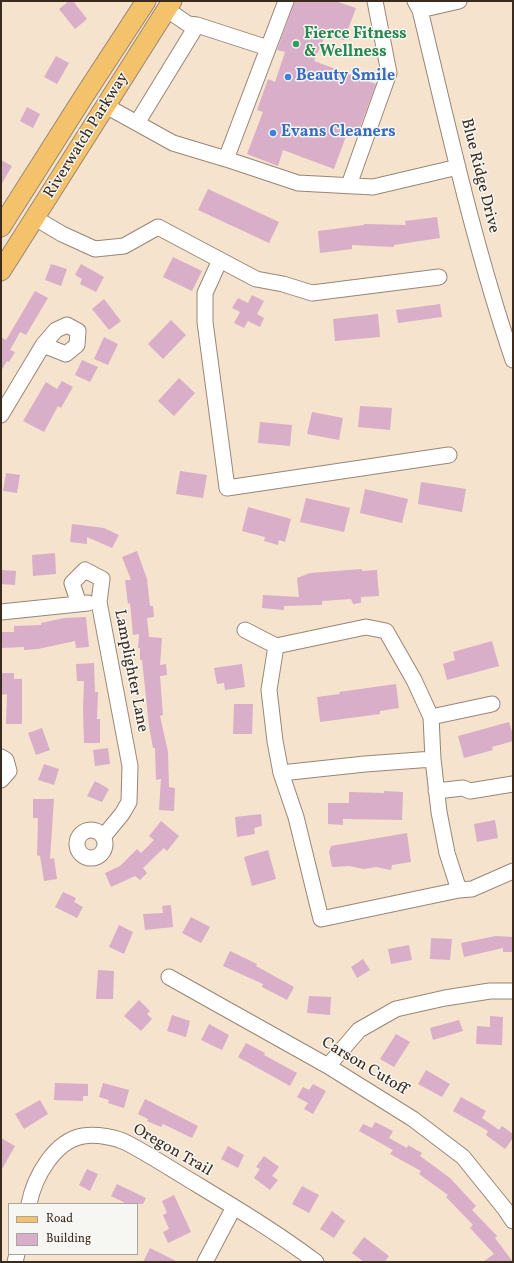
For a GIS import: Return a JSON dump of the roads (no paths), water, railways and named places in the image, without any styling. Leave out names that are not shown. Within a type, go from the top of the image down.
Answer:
[{"type":"main road","name":"Riverwatch Parkway","points":[[1,227],[144,2]]},
{"type":"main road","name":"Riverwatch Parkway","points":[[1,272],[169,5]]},
{"type":"street","points":[[226,159],[286,1]]},
{"type":"street","points":[[349,185],[389,73],[374,1]]},
{"type":"street","points":[[417,5],[459,1]]},
{"type":"street","points":[[169,5],[188,24],[197,25],[268,48]]},
{"type":"street","name":"Blue Ridge Drive","points":[[417,5],[495,308],[513,360]]},
{"type":"street","points":[[136,123],[197,25]]},
{"type":"street","points":[[106,106],[172,143],[298,183],[373,187],[458,168]]},
{"type":"street","points":[[35,218],[62,234],[96,249],[124,246],[158,227],[256,278],[312,293],[439,277]]},
{"type":"street","points":[[220,260],[205,293],[205,322],[227,488],[449,455]]},
{"type":"street","points":[[1,415],[43,345]]},
{"type":"street","points":[[79,604],[72,583],[86,570],[102,579],[98,602]]},
{"type":"street","name":"Lamplighter Lane","points":[[1,612],[98,602],[130,766],[129,802],[122,814],[103,836]]},
{"type":"street","points":[[245,630],[276,646],[366,627],[386,631],[414,680],[431,717],[436,791],[447,853],[460,890]]},
{"type":"street","points":[[276,646],[269,690],[275,741],[281,773],[296,817],[321,919],[460,890],[472,889],[513,871]]},
{"type":"street","points":[[431,717],[492,704]]},
{"type":"street","points":[[1,757],[6,760],[9,771],[1,780]]},
{"type":"street","points":[[281,773],[365,764],[433,759]]},
{"type":"street","points":[[436,791],[462,788],[470,790],[513,784]]},
{"type":"street","name":"Carson Cutoff","points":[[169,977],[328,1066],[413,1119],[463,1157],[513,1221]]},
{"type":"street","points":[[328,1066],[360,1030],[396,1009],[490,990],[513,991]]},
{"type":"street","name":"Oregon Trail","points":[[29,1203],[31,1195],[45,1163],[66,1143],[82,1136],[100,1135],[126,1143],[234,1207],[296,1247],[316,1262]]},
{"type":"street","points":[[205,1262],[234,1207]]},
{"type":"place","name":"Fierce Fitness & Wellness","points":[[296,44]]},
{"type":"place","name":"Beauty Smile","points":[[288,77]]},
{"type":"place","name":"Evans Cleaners","points":[[273,133]]}]
